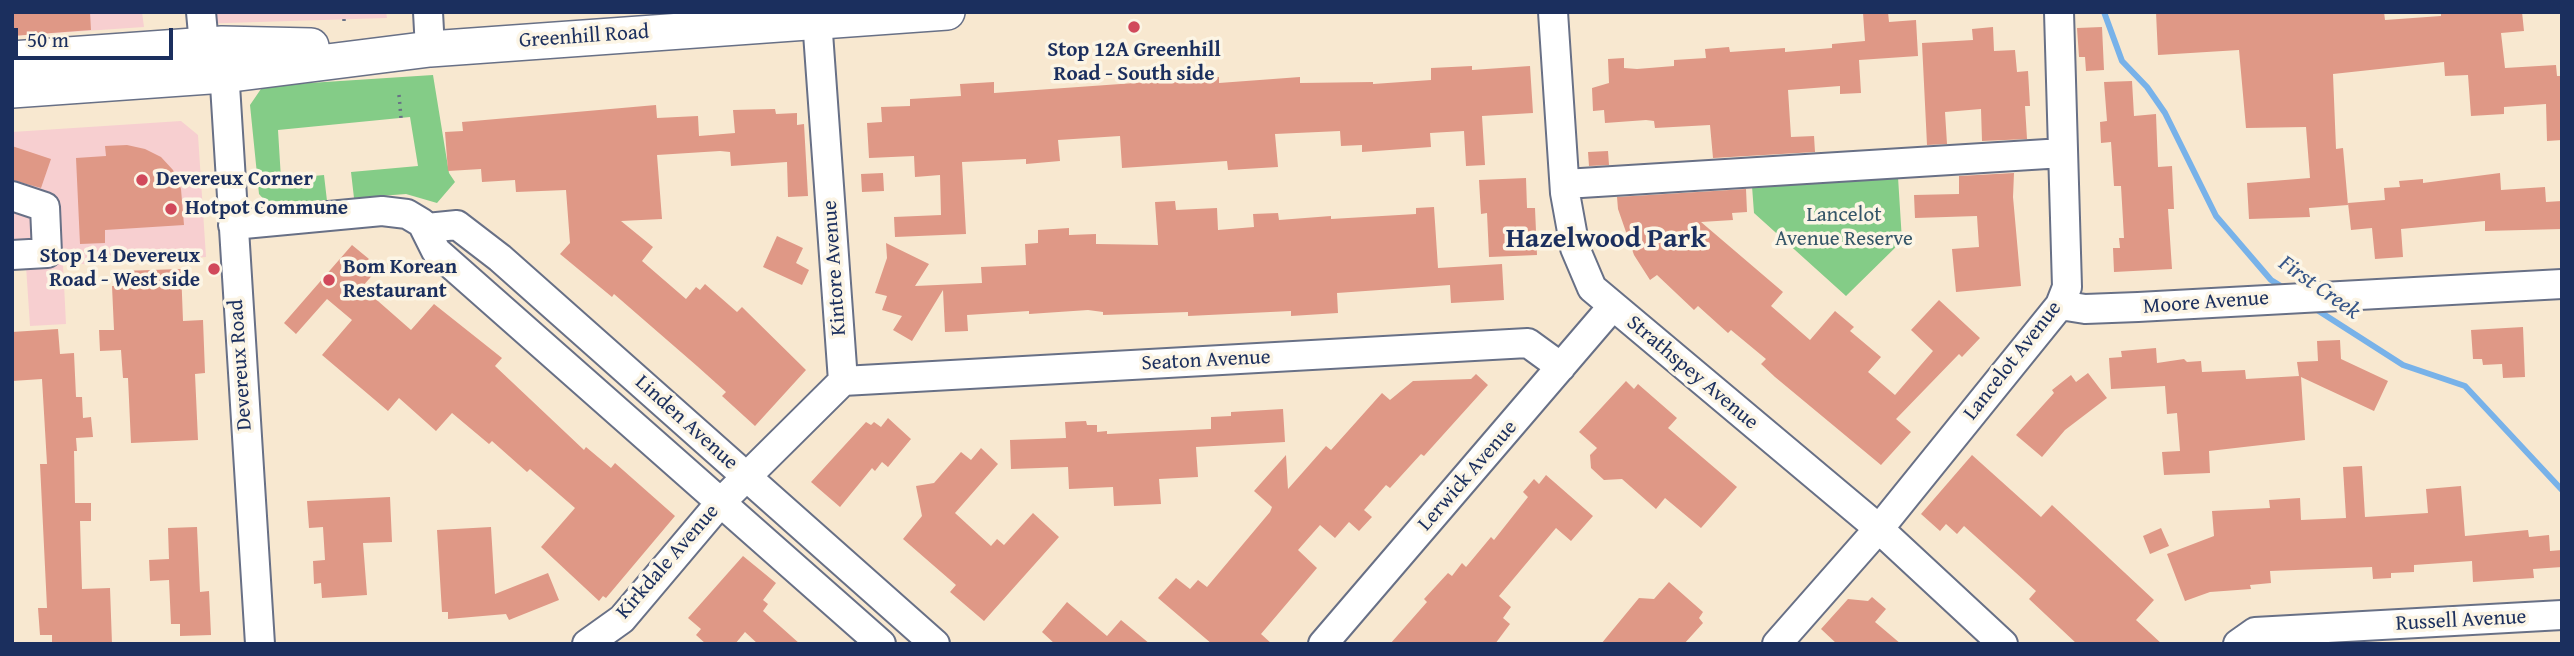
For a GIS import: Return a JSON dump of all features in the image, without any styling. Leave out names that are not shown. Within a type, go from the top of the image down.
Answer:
[{"type":"main road","name":"Greenhill Road","points":[[12,59],[213,44],[430,48],[825,17],[947,12]]},
{"type":"main road","name":"Greenhill Road","points":[[12,90],[213,44]]},
{"type":"street","points":[[428,12],[430,48]]},
{"type":"street","name":"Strathspey Avenue","points":[[1553,12],[1565,184],[1575,248],[1592,288],[1878,528],[2003,644]]},
{"type":"street","name":"Lancelot Avenue","points":[[1777,644],[1878,528],[2060,305],[2067,287],[2059,12]]},
{"type":"street","name":"Kintore Avenue","points":[[825,17],[843,381]]},
{"type":"street","name":"Devereux Road","points":[[213,44],[233,225],[260,644]]},
{"type":"street","points":[[1565,184],[2063,153]]},
{"type":"street","points":[[12,196],[44,207],[47,253],[12,255]]},
{"type":"street","name":"Linden Avenue","points":[[233,225],[382,211],[407,214],[427,228],[436,251],[501,305],[881,644]]},
{"type":"street","name":"Linden Avenue","points":[[427,228],[457,225],[523,278],[935,644]]},
{"type":"street","points":[[501,305],[523,278]]},
{"type":"street","name":"Moore Avenue","points":[[2060,305],[2085,309],[2562,284]]},
{"type":"street","name":"Lerwick Avenue","points":[[1323,644],[1612,306]]},
{"type":"street","name":"Seaton Avenue","points":[[843,381],[1528,343],[1562,367]]},
{"type":"street","points":[[746,475],[843,381]]},
{"type":"street","name":"Kirkdale Avenue","points":[[589,644],[622,619],[746,475]]},
{"type":"street","name":"Russell Avenue","points":[[2238,644],[2255,632],[2562,615]]},
{"type":"path","points":[[344,12],[344,22]]},
{"type":"path","points":[[399,95],[401,117]]},
{"type":"shaded area","points":[[12,12],[142,12],[144,27],[12,36]]},
{"type":"shaded area","points":[[193,12],[386,12],[387,18],[194,24]]},
{"type":"shaded area","points":[[181,121],[198,135],[206,257],[63,265],[66,324],[30,326],[26,266],[12,267],[12,132]]},
{"type":"green space","points":[[433,75],[449,173],[455,182],[437,203],[406,194],[354,198],[351,172],[418,166],[410,117],[278,130],[281,179],[324,175],[327,201],[281,205],[267,203],[259,194],[250,105],[263,86]]},
{"type":"green space","name":"Lancelot Avenue Reserve","points":[[1898,177],[1902,241],[1846,296],[1754,213],[1752,186]]},
{"type":"building","points":[[12,12],[90,12],[91,30],[12,36]]},
{"type":"building","points":[[1888,12],[1889,22],[1916,20],[1918,56],[1859,60],[1861,93],[1840,94],[1840,86],[1788,90],[1791,137],[1814,136],[1815,152],[1713,158],[1710,125],[1655,128],[1654,121],[1646,120],[1605,123],[1604,110],[1593,111],[1592,88],[1609,83],[1608,59],[1624,58],[1624,68],[1637,69],[1674,66],[1674,60],[1706,58],[1705,49],[1729,47],[1730,52],[1785,48],[1785,52],[1832,48],[1832,44],[1865,41],[1863,13]]},
{"type":"building","points":[[2156,12],[2384,12],[2385,20],[2441,16],[2441,12],[2522,12],[2524,31],[2501,33],[2505,68],[2556,65],[2557,76],[2562,76],[2562,140],[2547,141],[2546,104],[2504,107],[2504,114],[2471,116],[2468,75],[2445,76],[2444,62],[2333,74],[2336,149],[2343,148],[2348,205],[2309,208],[2310,217],[2249,219],[2247,183],[2310,178],[2306,127],[2246,128],[2239,50],[2158,55]]},
{"type":"building","points":[[1993,27],[1994,51],[2015,50],[2017,72],[2028,71],[2030,106],[2025,106],[2027,139],[1982,141],[1981,109],[1945,112],[1947,144],[1927,145],[1922,43],[1973,40],[1972,29]]},
{"type":"building","points":[[2102,27],[2104,70],[2086,71],[2085,57],[2079,57],[2077,28]]},
{"type":"building","points":[[1472,66],[1472,70],[1530,66],[1533,113],[1482,116],[1485,165],[1466,166],[1464,131],[1430,133],[1431,147],[1362,152],[1362,145],[1341,146],[1340,131],[1275,134],[1278,167],[1228,170],[1227,161],[1122,168],[1120,136],[1058,140],[1060,161],[1026,164],[1026,159],[962,162],[966,234],[895,237],[894,217],[941,215],[940,175],[915,177],[914,156],[869,158],[867,123],[882,122],[881,107],[910,106],[910,99],[961,96],[960,84],[994,82],[994,93],[1219,77],[1219,83],[1300,77],[1300,83],[1373,84],[1431,80],[1431,68]]},
{"type":"building","points":[[2132,81],[2134,116],[2156,114],[2158,167],[2172,166],[2174,209],[2168,209],[2172,269],[2114,272],[2113,248],[2120,248],[2119,238],[2124,238],[2121,186],[2114,186],[2111,142],[2101,143],[2100,122],[2107,121],[2104,82]]},
{"type":"building","points":[[656,105],[657,118],[698,116],[699,136],[735,133],[733,110],[775,109],[776,114],[797,113],[797,125],[804,124],[808,196],[788,197],[787,162],[731,166],[730,152],[720,151],[657,155],[662,219],[621,221],[653,247],[642,261],[686,299],[696,287],[700,290],[705,284],[737,312],[742,307],[806,370],[755,426],[722,396],[726,392],[697,366],[614,294],[612,297],[560,254],[570,243],[566,190],[516,192],[515,180],[482,182],[481,169],[448,171],[445,132],[463,131],[462,122]]},
{"type":"building","name":"Devereux Corner","points":[[127,145],[145,149],[161,157],[173,170],[181,189],[184,225],[105,230],[105,243],[80,244],[76,158],[106,156],[105,146]]},
{"type":"building","points":[[12,146],[51,159],[41,188],[12,180]]},
{"type":"building","points":[[1608,151],[1609,165],[1589,166],[1588,152]]},
{"type":"building","points":[[883,173],[884,191],[862,192],[861,174]]},
{"type":"building","points":[[2014,173],[2013,197],[2021,286],[1956,292],[1952,249],[1979,247],[1977,216],[1915,218],[1914,195],[1959,194],[1959,176]]},
{"type":"building","points":[[2500,173],[2501,190],[2545,187],[2546,202],[2562,201],[2562,229],[2485,231],[2485,221],[2401,229],[2403,257],[2375,259],[2372,228],[2351,230],[2348,203],[2385,200],[2384,188],[2400,187],[2399,181],[2423,179],[2423,183]]},
{"type":"building","points":[[1526,178],[1527,208],[1535,208],[1537,255],[1489,257],[1487,213],[1481,214],[1479,180]]},
{"type":"building","points":[[1746,189],[1747,212],[1732,213],[1733,220],[1701,222],[1783,292],[1771,306],[1810,340],[1835,311],[1854,327],[1850,331],[1881,357],[1868,372],[1895,395],[1933,351],[1911,330],[1939,300],[1980,338],[1962,357],[1959,354],[1896,419],[1911,432],[1881,465],[1775,377],[1761,364],[1766,359],[1731,330],[1728,333],[1698,306],[1694,310],[1657,275],[1650,280],[1634,255],[1618,209],[1617,197]]},
{"type":"building","points":[[1175,201],[1176,210],[1217,208],[1218,230],[1254,227],[1253,214],[1278,213],[1279,220],[1331,216],[1331,219],[1416,214],[1416,208],[1434,207],[1438,268],[1502,264],[1504,300],[1451,303],[1450,285],[1337,293],[1338,313],[1291,316],[1291,311],[1188,316],[1188,312],[1103,315],[1103,312],[1088,310],[1029,314],[1029,311],[967,315],[968,331],[945,332],[943,290],[912,341],[893,330],[902,316],[882,310],[887,296],[875,293],[887,258],[886,243],[929,264],[915,286],[982,283],[981,267],[1026,265],[1025,244],[1038,243],[1038,230],[1069,228],[1069,235],[1096,234],[1096,244],[1158,245],[1155,202]]},
{"type":"building","points":[[777,236],[803,248],[796,263],[809,270],[802,285],[763,267]]},
{"type":"building","points":[[352,245],[369,259],[365,262],[376,271],[362,287],[411,330],[434,304],[502,358],[495,366],[584,450],[586,447],[611,468],[615,463],[675,516],[606,598],[603,596],[599,601],[541,547],[575,508],[530,469],[527,472],[492,441],[489,444],[452,413],[436,431],[399,398],[388,411],[322,355],[352,320],[327,299],[296,334],[284,323]]},
{"type":"building","points":[[181,269],[183,321],[203,320],[205,373],[195,374],[198,440],[131,443],[128,378],[123,378],[121,350],[100,351],[99,330],[114,330],[112,286],[123,286],[122,271]]},
{"type":"building","points":[[2523,327],[2525,377],[2503,378],[2502,364],[2483,365],[2482,359],[2473,359],[2471,330]]},
{"type":"building","points":[[58,329],[60,354],[74,353],[76,397],[82,397],[83,418],[91,417],[93,437],[76,438],[77,451],[74,451],[75,503],[91,503],[91,521],[80,521],[82,589],[110,588],[112,644],[52,644],[52,635],[40,635],[38,608],[47,608],[40,464],[47,464],[42,379],[12,381],[12,332]]},
{"type":"building","points":[[2340,340],[2341,359],[2388,381],[2374,411],[2301,377],[2305,440],[2209,451],[2210,473],[2164,475],[2162,452],[2180,451],[2177,413],[2167,414],[2165,386],[2111,389],[2109,358],[2122,357],[2121,351],[2156,348],[2157,363],[2184,359],[2187,362],[2201,361],[2202,372],[2245,370],[2246,379],[2299,376],[2297,362],[2318,361],[2317,341]]},
{"type":"building","points":[[2088,373],[2107,398],[2065,430],[2042,457],[2016,435],[2054,393],[2052,390],[2071,375],[2076,382]]},
{"type":"building","points":[[1476,374],[1488,385],[1424,456],[1421,454],[1390,488],[1386,485],[1364,510],[1372,517],[1359,531],[1349,522],[1335,538],[1320,525],[1298,550],[1317,568],[1261,634],[1272,644],[1212,644],[1158,598],[1176,578],[1190,589],[1198,580],[1207,587],[1270,512],[1272,507],[1254,491],[1286,455],[1288,489],[1326,446],[1331,450],[1382,393],[1390,400],[1413,381],[1471,379]]},
{"type":"building","points":[[1626,381],[1634,389],[1638,384],[1677,418],[1668,428],[1737,487],[1701,528],[1665,498],[1656,509],[1622,479],[1604,480],[1591,468],[1590,455],[1597,448],[1579,432]]},
{"type":"building","points":[[1283,409],[1285,442],[1196,447],[1198,477],[1159,479],[1161,504],[1114,506],[1113,487],[1069,489],[1068,467],[1011,469],[1010,440],[1066,438],[1065,422],[1086,421],[1087,425],[1097,425],[1097,432],[1107,431],[1107,434],[1211,429],[1211,417],[1231,416],[1231,412]]},
{"type":"building","points":[[888,418],[911,439],[888,467],[882,462],[875,471],[872,468],[840,507],[811,482],[866,422],[871,425],[874,422],[881,427]]},
{"type":"building","points":[[981,448],[998,464],[955,513],[991,546],[997,539],[1004,545],[1033,513],[1059,537],[984,621],[950,592],[956,585],[903,539],[922,516],[916,486],[934,483],[961,452],[971,460]]},
{"type":"building","points":[[1972,455],[2041,517],[2052,505],[2154,600],[2136,620],[2162,644],[2077,644],[2029,599],[2036,591],[1964,526],[1957,534],[1946,524],[1940,531],[1921,514]]},
{"type":"building","points":[[2362,466],[2365,517],[2428,513],[2426,489],[2461,486],[2465,536],[2528,530],[2529,537],[2549,535],[2550,551],[2562,550],[2562,567],[2533,569],[2534,578],[2473,582],[2472,561],[2414,565],[2414,572],[2391,573],[2391,578],[2373,579],[2372,567],[2270,571],[2271,583],[2250,585],[2251,589],[2210,592],[2185,601],[2167,554],[2214,536],[2212,511],[2270,508],[2269,500],[2300,498],[2301,520],[2346,518],[2343,467]]},
{"type":"building","points":[[1546,475],[1593,516],[1571,541],[1556,528],[1499,596],[1511,607],[1503,618],[1510,624],[1495,644],[1390,644],[1427,602],[1424,599],[1448,573],[1452,576],[1462,563],[1466,567],[1491,537],[1494,540],[1528,497],[1523,492],[1534,479],[1539,484]]},
{"type":"building","points":[[390,497],[392,542],[363,543],[367,595],[322,598],[321,583],[314,584],[313,561],[325,560],[323,527],[309,528],[307,501]]},
{"type":"building","points":[[197,527],[200,592],[209,591],[211,635],[180,636],[180,624],[171,624],[169,580],[150,581],[149,560],[169,559],[168,528]]},
{"type":"building","points":[[491,527],[495,594],[548,573],[559,600],[509,620],[506,614],[448,619],[448,612],[442,612],[437,530]]},
{"type":"building","points":[[2161,528],[2169,546],[2150,554],[2143,536]]},
{"type":"building","points":[[743,556],[776,583],[763,600],[768,604],[763,611],[800,644],[758,644],[745,632],[735,644],[706,644],[696,635],[701,629],[688,618]]},
{"type":"building","points":[[1669,582],[1703,612],[1699,618],[1703,623],[1684,644],[1601,644],[1639,598],[1654,599]]},
{"type":"building","points":[[1872,597],[1886,609],[1875,622],[1901,644],[1837,644],[1821,629],[1848,599],[1868,601]]},
{"type":"building","points":[[1067,602],[1107,636],[1121,620],[1150,644],[1055,644],[1042,632]]},
{"type":"waterway","name":"First Creek","points":[[2104,12],[2122,61],[2147,87],[2165,113],[2216,216],[2271,280],[2284,288]]},
{"type":"waterway","name":"First Creek","points":[[2314,308],[2403,365],[2465,386],[2562,490]]},
{"type":"place","name":"Stop 12A Greenhill Road - South side","points":[[1134,27]]},
{"type":"place","name":"Devereux Corner","points":[[142,180]]},
{"type":"place","name":"Hotpot Commune","points":[[171,209]]},
{"type":"place","name":"Stop 14 Devereux Road - West side","points":[[214,269]]},
{"type":"place","name":"Bom Korean Restaurant","points":[[329,280]]},
{"type":"district","name":"Hazelwood Park","points":[[1606,240]]}]
